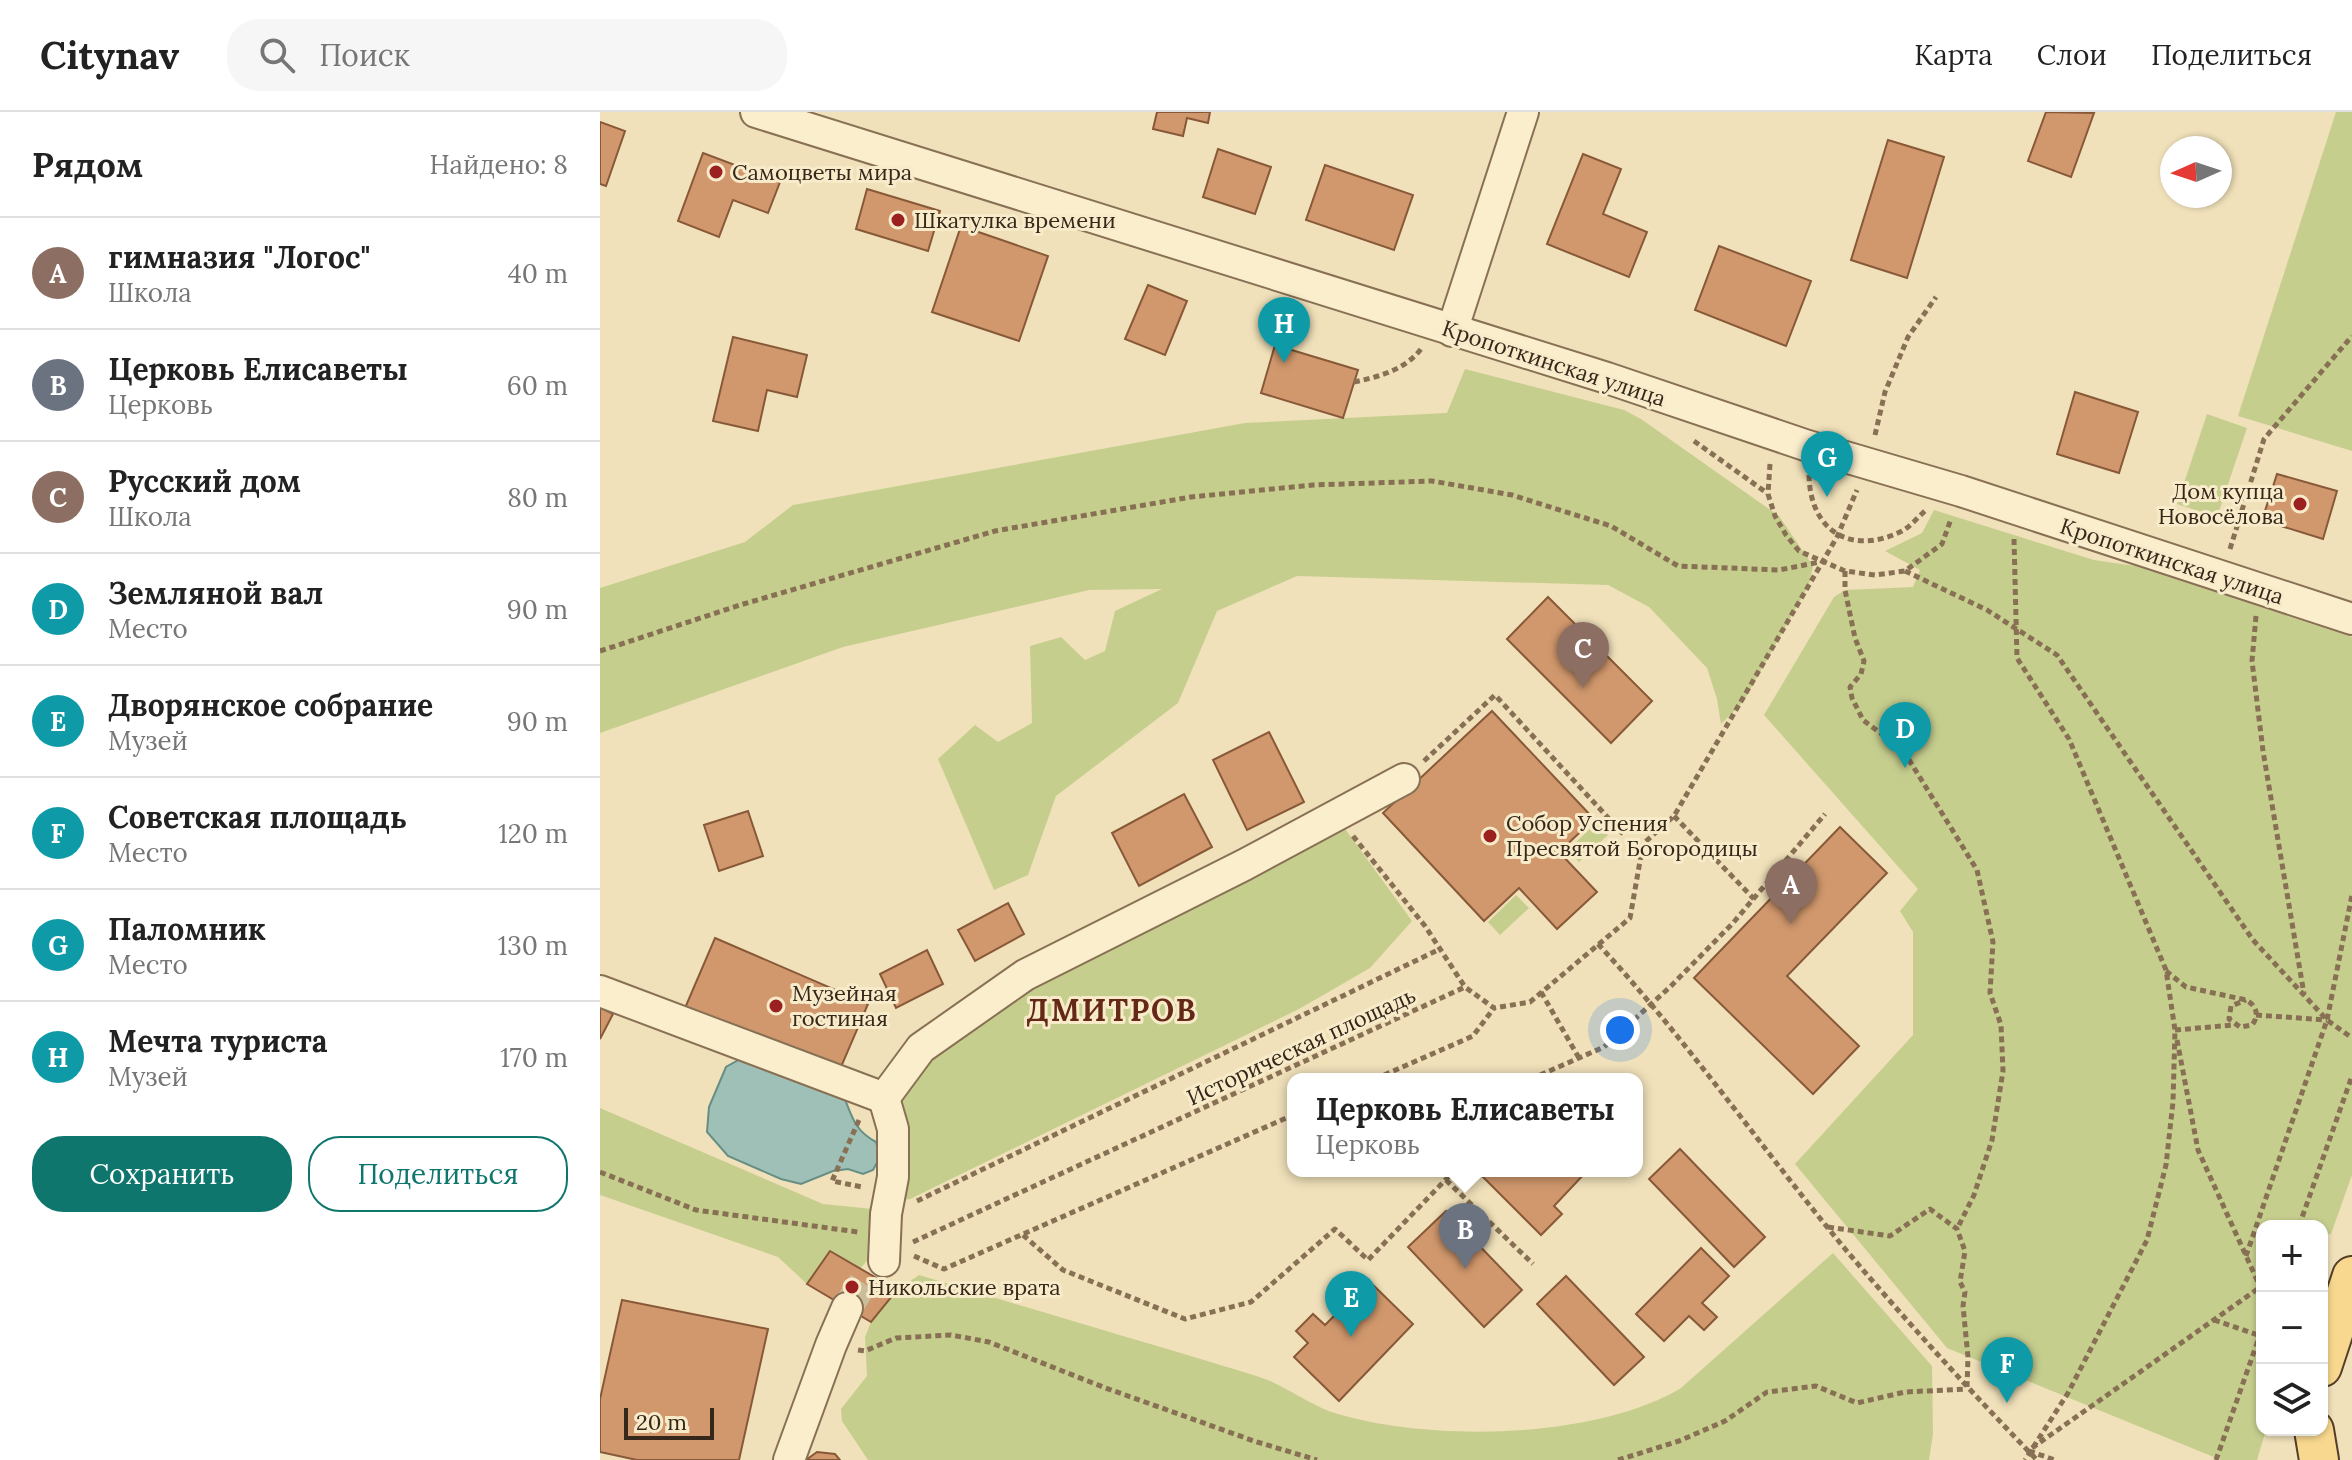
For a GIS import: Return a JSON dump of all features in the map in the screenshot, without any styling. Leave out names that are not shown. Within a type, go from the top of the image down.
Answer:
[{"type":"main road","points":[[2323,1364],[2352,1276]]},
{"type":"main road","points":[[2315,1436],[2319,1460]]},
{"type":"street","name":"Кропоткинская улица","points":[[756,112],[1607,378],[1777,436],[1953,489],[2352,619]]},
{"type":"street","points":[[1446,329],[1523,112]]},
{"type":"street","points":[[884,1098],[921,1048],[1025,975],[1244,865],[1404,779]]},
{"type":"street","points":[[600,991],[884,1098]]},
{"type":"street","points":[[884,1098],[893,1129],[893,1177],[886,1214],[884,1255]]},
{"type":"street","points":[[789,1460],[847,1308]]},
{"type":"path","points":[[1389,1073],[1473,1036],[1494,1008],[1530,1002],[1630,918],[1643,844],[1674,816],[1837,537],[1867,465],[1885,392],[1908,337],[1936,297]]},
{"type":"path","points":[[1354,382],[1382,377],[1416,356],[1446,329]]},
{"type":"path","points":[[2221,578],[2264,439],[2352,336]]},
{"type":"path","points":[[1777,436],[1769,465],[1768,494],[1775,516],[1799,551],[1845,571],[1875,575],[1905,571],[1942,544],[1953,489]]},
{"type":"path","points":[[1808,446],[1809,496],[1816,516],[1837,537],[1873,542],[1905,530],[1953,489]]},
{"type":"path","points":[[600,651],[740,605],[995,531],[1191,497],[1313,485],[1432,481],[1512,495],[1611,526],[1678,566],[1779,570],[1821,562]]},
{"type":"path","points":[[2013,527],[2017,658],[2069,739],[2166,970],[2198,1150],[2256,1277]]},
{"type":"path","points":[[1845,571],[1845,590],[1855,638],[1864,661],[1861,674],[1850,687],[1852,698],[1863,720],[1903,750],[1977,870],[1993,942],[1990,993],[2001,1025],[2003,1071],[1992,1140],[1974,1195],[1957,1229]]},
{"type":"path","points":[[1905,571],[1987,610],[2057,655],[2253,940],[2327,1020],[2352,1038]]},
{"type":"path","points":[[2258,590],[2252,661],[2263,751],[2304,994]]},
{"type":"path","points":[[1404,779],[1495,695],[1624,835]]},
{"type":"path","points":[[1545,1073],[1604,1047],[1651,1004],[1754,899],[1825,814]]},
{"type":"path","points":[[1674,816],[1754,899]]},
{"type":"path","points":[[1349,831],[1425,926],[1465,987],[1494,1008]]},
{"type":"path","points":[[2246,1256],[2327,1020],[2352,895]]},
{"type":"path","points":[[1598,944],[1651,1004],[1828,1227],[1967,1388],[2037,1460]]},
{"type":"path","points":[[884,1255],[905,1207],[1440,949]]},
{"type":"path","points":[[2166,970],[2186,987],[2246,1000],[2256,1008],[2252,1025],[2175,1030]]},
{"type":"path","name":"Историческая площадь","points":[[884,1255],[1465,987]]},
{"type":"path","points":[[1541,992],[1579,1058]]},
{"type":"path","points":[[2234,1025],[2229,1019],[2231,1006],[2246,1000]]},
{"type":"path","points":[[2256,1015],[2327,1020]]},
{"type":"path","points":[[2025,1460],[2068,1393],[2147,1240],[2166,1165],[2173,1102],[2175,1030]]},
{"type":"path","points":[[2301,1220],[2352,1076]]},
{"type":"path","points":[[600,1172],[696,1210],[944,1269],[1287,1118]]},
{"type":"path","points":[[832,1181],[858,1121]]},
{"type":"path","points":[[1023,1235],[1063,1270],[1185,1319],[1251,1302],[1335,1229],[1368,1260],[1449,1177]]},
{"type":"path","points":[[1446,1180],[1533,1264]]},
{"type":"path","points":[[1828,1227],[1890,1236],[1930,1209],[1957,1229],[1965,1251],[1960,1282],[1965,1292],[1967,1388]]},
{"type":"path","points":[[2028,1451],[2256,1291]]},
{"type":"path","points":[[2213,1320],[2256,1333]]},
{"type":"path","points":[[831,1345],[865,1351],[896,1338],[951,1335],[989,1342],[1103,1387],[1317,1460]]},
{"type":"path","points":[[2216,1460],[2256,1348]]},
{"type":"path","points":[[1618,1460],[1679,1441],[1725,1421],[1767,1392],[1816,1386],[1857,1403],[1905,1392],[1967,1388]]},
{"type":"path","points":[[2028,1451],[2055,1460]]},
{"type":"green space","points":[[2336,112],[2352,112],[2352,451],[2238,416]]},
{"type":"green space","points":[[1465,369],[1624,410],[1779,516],[1813,566],[1809,585],[1743,702],[1721,724],[1707,668],[1649,607],[1608,585],[1297,576],[1217,611],[1178,703],[1056,796],[1028,875],[994,890],[938,759],[975,725],[998,742],[1032,723],[1030,646],[1061,637],[1085,660],[1105,651],[1115,611],[1162,589],[1089,590],[843,647],[600,733],[600,588],[745,542],[793,505],[1245,423],[1447,413]]},
{"type":"green space","points":[[2207,414],[2247,428],[2217,517],[2177,504]]},
{"type":"green space","points":[[1934,510],[2094,560],[2135,566],[2352,637],[2352,1175],[2331,1234],[2328,1234],[2328,1220],[2256,1220],[2256,1436],[2264,1436],[2257,1460],[2221,1460],[1947,1348],[1795,1164],[1913,1035],[1913,932],[1900,911],[1918,889],[1764,715],[1834,597],[1845,590],[1913,587],[1920,570],[1885,551],[1922,533]]},
{"type":"green space","points":[[1596,823],[1608,835],[1579,862],[1568,850]]},
{"type":"green space","points":[[1343,826],[1412,921],[1370,968],[1299,1009],[910,1199],[901,1200],[896,1085],[1045,969],[1227,891]]},
{"type":"green space","points":[[1516,895],[1529,908],[1500,935],[1488,922]]},
{"type":"green space","points":[[600,1108],[823,1204],[873,1209],[875,1251],[860,1269],[830,1251],[807,1284],[778,1257],[600,1195]]},
{"type":"green space","points":[[1833,1253],[1932,1366],[1933,1434],[1929,1460],[868,1460],[842,1421],[841,1409],[867,1376],[865,1337],[871,1322],[897,1290],[919,1275],[1258,1376],[1338,1414],[1420,1429],[1513,1431],[1605,1418],[1646,1405],[1681,1388]]},
{"type":"water","points":[[749,1054],[841,1090],[857,1126],[876,1142],[880,1157],[873,1170],[863,1174],[848,1169],[833,1171],[801,1184],[781,1179],[728,1156],[707,1132],[709,1107],[726,1067]]},
{"type":"building","points":[[1157,112],[1210,112],[1208,123],[1187,118],[1183,136],[1153,129]]},
{"type":"building","points":[[2046,112],[2094,113],[2071,177],[2028,161]]},
{"type":"building","points":[[600,122],[625,131],[606,186],[600,184]]},
{"type":"building","points":[[1888,140],[1944,157],[1907,278],[1851,260]]},
{"type":"building","points":[[1218,149],[1271,167],[1255,214],[1203,197]]},
{"type":"building","points":[[703,153],[780,182],[768,213],[733,200],[719,237],[678,221]]},
{"type":"building","points":[[1583,154],[1621,169],[1603,214],[1647,232],[1629,277],[1547,244]]},
{"type":"building","points":[[1325,165],[1413,195],[1394,250],[1306,220]]},
{"type":"building","name":"Шкатулка времени","points":[[867,189],[940,211],[928,251],[856,229]]},
{"type":"building","points":[[961,226],[1048,256],[1019,341],[932,312]]},
{"type":"building","points":[[1719,246],[1811,281],[1786,346],[1695,310]]},
{"type":"building","points":[[1148,285],[1187,301],[1165,355],[1125,339]]},
{"type":"building","points":[[733,337],[807,355],[797,397],[767,390],[758,431],[713,421]]},
{"type":"building","points":[[1275,345],[1358,370],[1343,418],[1261,393]]},
{"type":"building","points":[[2075,392],[2138,412],[2119,473],[2057,454]]},
{"type":"building","name":"Дом купца Новосёлова","points":[[2277,474],[2337,491],[2323,539],[2262,520]]},
{"type":"building","points":[[1548,597],[1652,701],[1611,743],[1507,639]]},
{"type":"building","name":"Собор Успения Пресвятой Богородицы","points":[[1492,711],[1594,819],[1559,852],[1597,892],[1557,929],[1519,888],[1484,921],[1383,813]]},
{"type":"building","points":[[1269,732],[1304,802],[1247,830],[1213,760]]},
{"type":"building","points":[[1184,794],[1212,847],[1139,886],[1112,833]]},
{"type":"building","points":[[748,811],[763,856],[719,871],[704,825]]},
{"type":"building","points":[[1840,827],[1887,873],[1787,976],[1859,1046],[1813,1094],[1694,978]]},
{"type":"building","points":[[1008,903],[1024,934],[975,961],[958,930]]},
{"type":"building","name":"Музейная гостиная","points":[[715,938],[868,1004],[838,1074],[685,1008]]},
{"type":"building","points":[[927,950],[943,984],[896,1008],[880,974]]},
{"type":"building","points":[[600,1007],[613,1014],[600,1039]]},
{"type":"building","points":[[1680,1149],[1765,1237],[1734,1267],[1649,1179]]},
{"type":"building","points":[[1483,1177],[1581,1177],[1554,1206],[1562,1214],[1541,1235]]},
{"type":"building","points":[[1446,1211],[1522,1290],[1484,1327],[1408,1247]]},
{"type":"building","points":[[1701,1248],[1729,1276],[1702,1303],[1717,1317],[1704,1330],[1689,1316],[1664,1341],[1636,1314]]},
{"type":"building","name":"Никольские врата","points":[[830,1251],[897,1290],[871,1322],[807,1284]]},
{"type":"building","points":[[1566,1276],[1644,1357],[1614,1385],[1537,1304]]},
{"type":"building","points":[[1369,1281],[1413,1324],[1339,1401],[1294,1357],[1308,1343],[1296,1331],[1313,1314],[1325,1325]]},
{"type":"building","points":[[622,1300],[768,1329],[739,1460],[637,1460],[600,1452],[600,1399]]},
{"type":"building","points":[[817,1452],[835,1454],[840,1460],[806,1460]]},
{"type":"tunnel","points":[[847,1308],[869,1274]]},
{"type":"place","name":"Самоцветы мира","points":[[716,172]]},
{"type":"place","name":"Шкатулка времени","points":[[898,220]]},
{"type":"place","name":"Мечта туриста","points":[[1284,363]]},
{"type":"place","name":"Паломник","points":[[1827,497]]},
{"type":"place","name":"Дом купца Новосёлова","points":[[2300,504]]},
{"type":"place","name":"Русский дом","points":[[1583,688]]},
{"type":"place","name":"Земляной вал","points":[[1905,768]]},
{"type":"place","name":"Собор Успения Пресвятой Богородицы","points":[[1490,836]]},
{"type":"place","name":"гимназия \"Логос\"","points":[[1791,924]]},
{"type":"place","name":"Музейная гостиная","points":[[776,1006]]},
{"type":"place","name":"Церковь Елиcаветы","points":[[1465,1269]]},
{"type":"place","name":"Никольские врата","points":[[852,1287]]},
{"type":"place","name":"Дворянское собрание","points":[[1351,1337]]},
{"type":"place","name":"Советская площадь","points":[[2007,1403]]},
{"type":"district","name":"ДМИТРОВ","points":[[1112,1011]]}]
